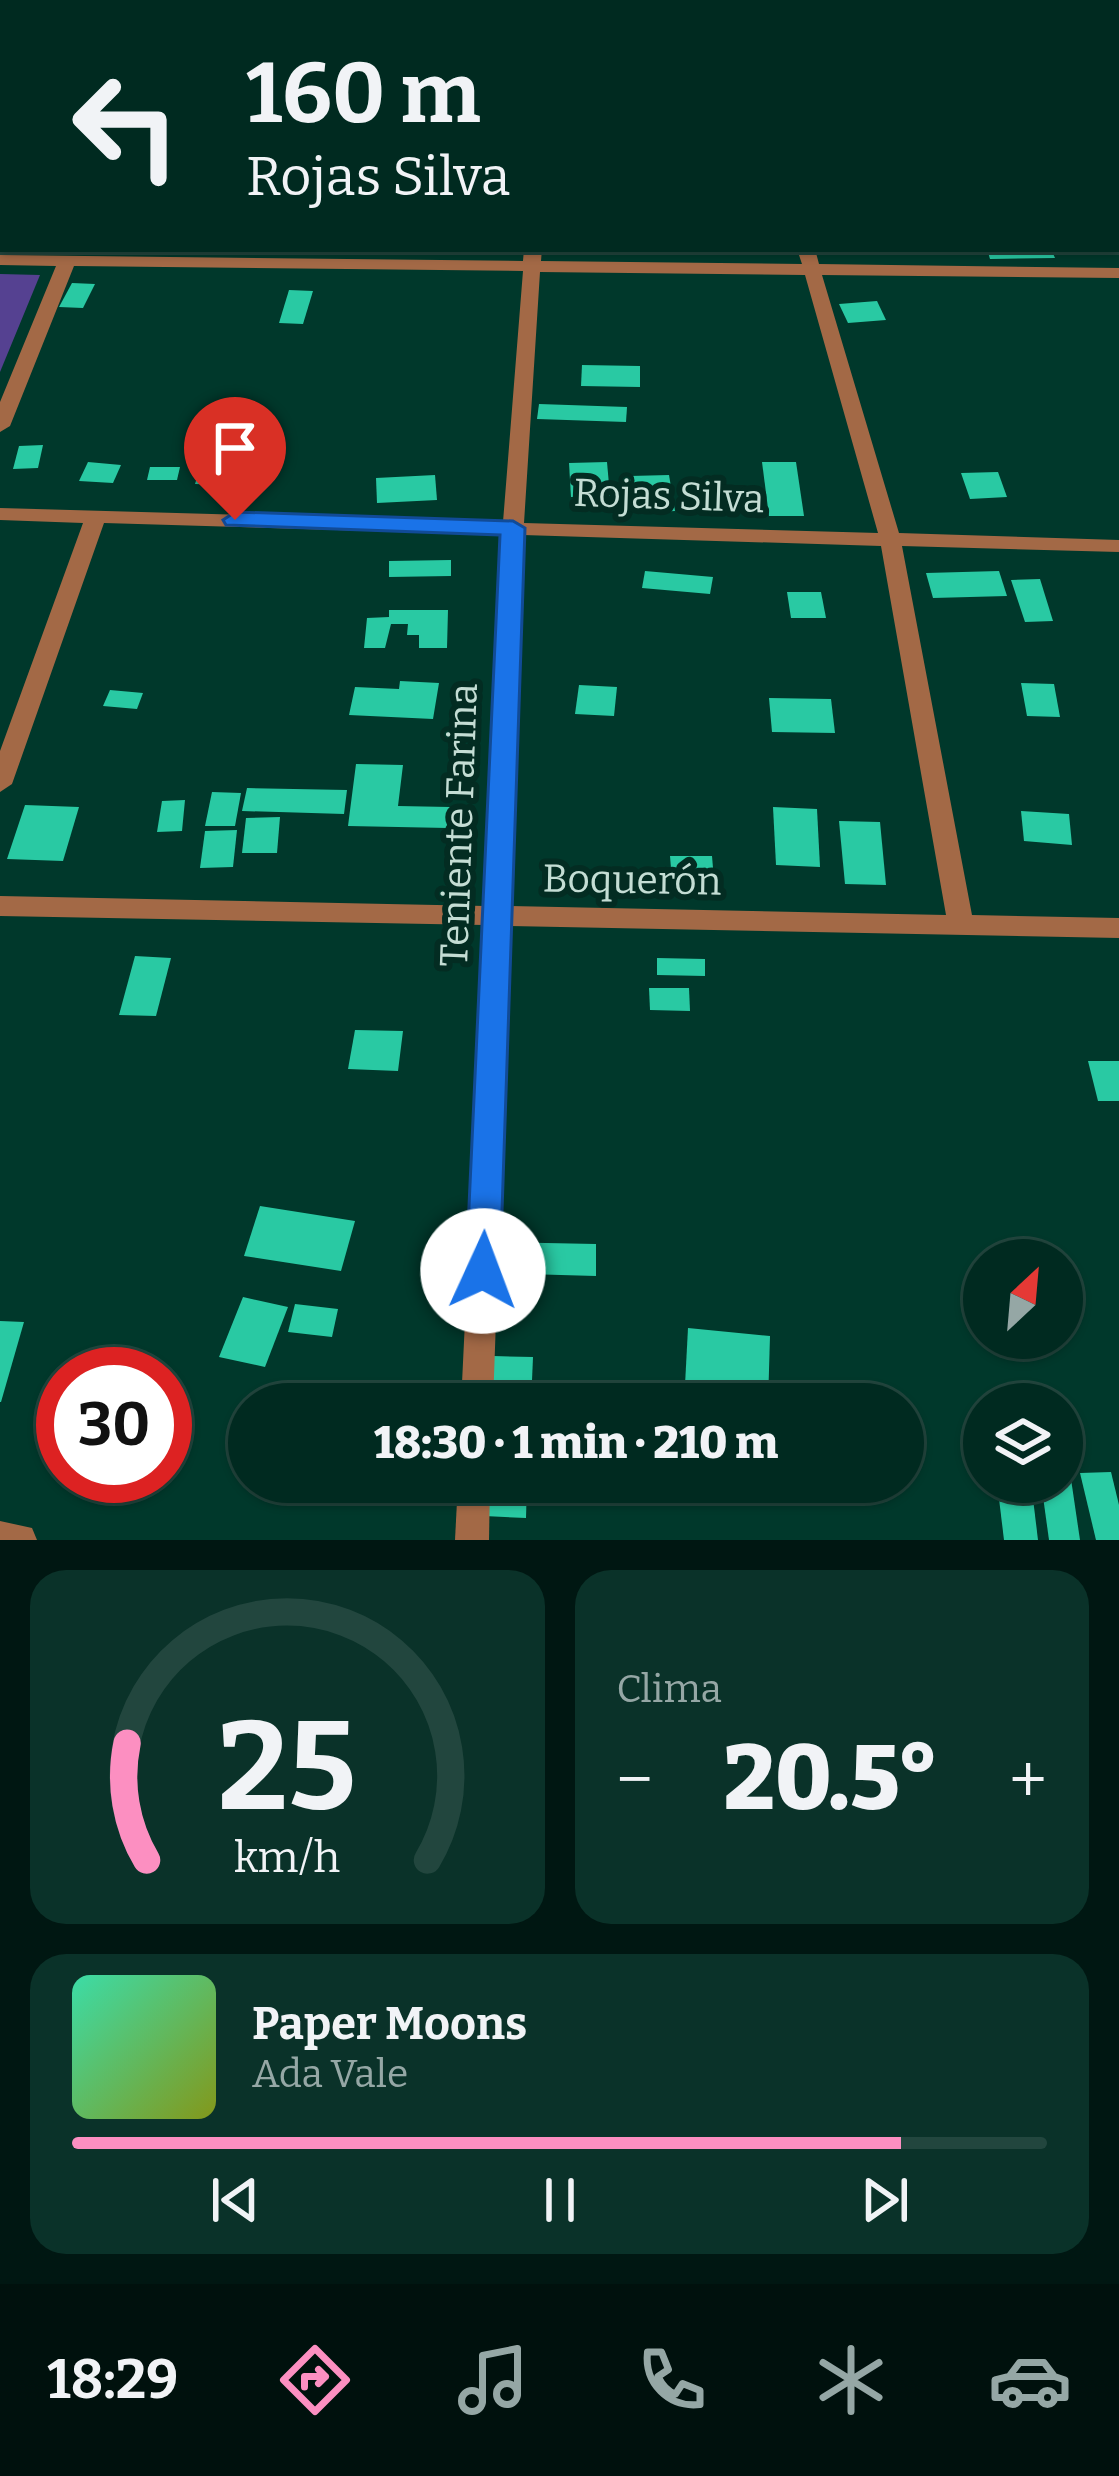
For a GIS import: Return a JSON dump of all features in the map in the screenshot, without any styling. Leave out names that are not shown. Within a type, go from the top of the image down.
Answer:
[{"type":"street","points":[[1084,252],[1094,273]]},
{"type":"street","name":"Teniente Farina","points":[[479,1383],[513,528],[533,258]]},
{"type":"street","points":[[0,260],[809,260],[1119,278]]},
{"type":"street","points":[[809,260],[890,539],[962,926]]},
{"type":"street","points":[[0,426],[67,261]]},
{"type":"street","name":"Rojas Silva","points":[[0,514],[1119,546]]},
{"type":"street","points":[[0,784],[96,516]]},
{"type":"street","name":"Boquerón","points":[[0,906],[1119,928]]},
{"type":"street","points":[[472,1540],[473,1503]]},
{"type":"street","points":[[0,1537],[20,1540]]},
{"type":"shaded area","points":[[0,274],[40,275],[0,372]]},
{"type":"building","points":[[988,252],[1052,252],[1055,258],[990,259]]},
{"type":"building","points":[[72,283],[95,284],[83,308],[59,307]]},
{"type":"building","points":[[289,290],[313,291],[303,324],[279,323]]},
{"type":"building","points":[[877,301],[886,320],[848,323],[839,304]]},
{"type":"building","points":[[582,365],[640,366],[640,387],[581,386]]},
{"type":"building","points":[[539,404],[627,407],[626,422],[537,419]]},
{"type":"building","points":[[209,440],[235,441],[221,485],[195,484]]},
{"type":"building","points":[[43,445],[38,468],[13,469],[19,446]]},
{"type":"building","points":[[88,462],[121,465],[113,483],[79,481]]},
{"type":"building","points":[[607,462],[610,496],[571,497],[569,463]]},
{"type":"building","points":[[762,462],[796,462],[804,516],[769,516]]},
{"type":"building","points":[[150,467],[180,467],[177,480],[147,480]]},
{"type":"building","points":[[998,472],[1007,497],[970,499],[961,473]]},
{"type":"building","points":[[435,475],[437,500],[377,503],[376,478]]},
{"type":"building","points":[[669,475],[675,511],[635,513],[630,476]]},
{"type":"building","points":[[451,560],[451,576],[389,577],[389,561]]},
{"type":"building","points":[[645,571],[713,577],[710,594],[642,588]]},
{"type":"building","points":[[999,571],[1007,596],[933,598],[926,573]]},
{"type":"building","points":[[1040,579],[1053,621],[1025,622],[1011,580]]},
{"type":"building","points":[[787,592],[821,592],[826,618],[791,618]]},
{"type":"building","points":[[389,610],[448,610],[447,648],[419,648],[419,635],[407,635],[408,624],[391,624],[385,648],[364,648],[367,618],[389,617]]},
{"type":"building","points":[[400,681],[439,683],[433,719],[349,715],[355,687],[399,689]]},
{"type":"building","points":[[1021,683],[1054,684],[1060,717],[1027,716]]},
{"type":"building","points":[[579,685],[617,687],[614,716],[575,714]]},
{"type":"building","points":[[110,690],[143,693],[137,709],[103,706]]},
{"type":"building","points":[[769,698],[831,699],[835,733],[772,732]]},
{"type":"building","points":[[356,764],[403,765],[398,806],[450,807],[448,828],[348,826]]},
{"type":"building","points":[[247,788],[347,790],[344,814],[242,811]]},
{"type":"building","points":[[212,792],[241,793],[235,826],[205,826]]},
{"type":"building","points":[[185,800],[182,831],[157,832],[162,801]]},
{"type":"building","points":[[25,805],[79,807],[63,861],[7,859]]},
{"type":"building","points":[[773,807],[817,809],[820,867],[776,865]]},
{"type":"building","points":[[1021,811],[1069,814],[1072,845],[1024,841]]},
{"type":"building","points":[[280,817],[277,853],[242,853],[246,818]]},
{"type":"building","points":[[839,821],[880,822],[886,885],[845,884]]},
{"type":"building","points":[[237,830],[233,867],[200,868],[205,831]]},
{"type":"building","points":[[670,856],[712,856],[714,880],[672,881]]},
{"type":"building","points":[[135,956],[171,958],[156,1016],[119,1015]]},
{"type":"building","points":[[657,958],[705,959],[705,976],[657,975]]},
{"type":"building","points":[[649,988],[689,988],[690,1011],[650,1010]]},
{"type":"building","points":[[355,1030],[403,1031],[398,1071],[348,1069]]},
{"type":"building","points":[[1088,1061],[1119,1061],[1119,1101],[1098,1101]]},
{"type":"building","points":[[260,1206],[355,1221],[341,1271],[244,1256]]},
{"type":"building","points":[[495,1242],[596,1244],[596,1276],[493,1273]]},
{"type":"building","points":[[243,1297],[288,1307],[265,1367],[219,1357]]},
{"type":"building","points":[[295,1304],[338,1309],[332,1337],[288,1332]]},
{"type":"building","points":[[0,1321],[24,1322],[1,1402],[0,1402]]},
{"type":"building","points":[[688,1328],[770,1336],[769,1383],[685,1383]]},
{"type":"building","points":[[493,1356],[533,1357],[532,1383],[491,1383]]},
{"type":"building","points":[[1111,1472],[1119,1505],[1119,1540],[1096,1540],[1083,1473]]},
{"type":"building","points":[[485,1503],[526,1503],[526,1518],[484,1516]]},
{"type":"building","points":[[1000,1503],[1034,1503],[1038,1540],[1004,1540]]},
{"type":"building","points":[[1044,1503],[1075,1503],[1080,1540],[1049,1540]]},
{"type":"route","points":[[235,520],[513,528],[483,1271]]}]
